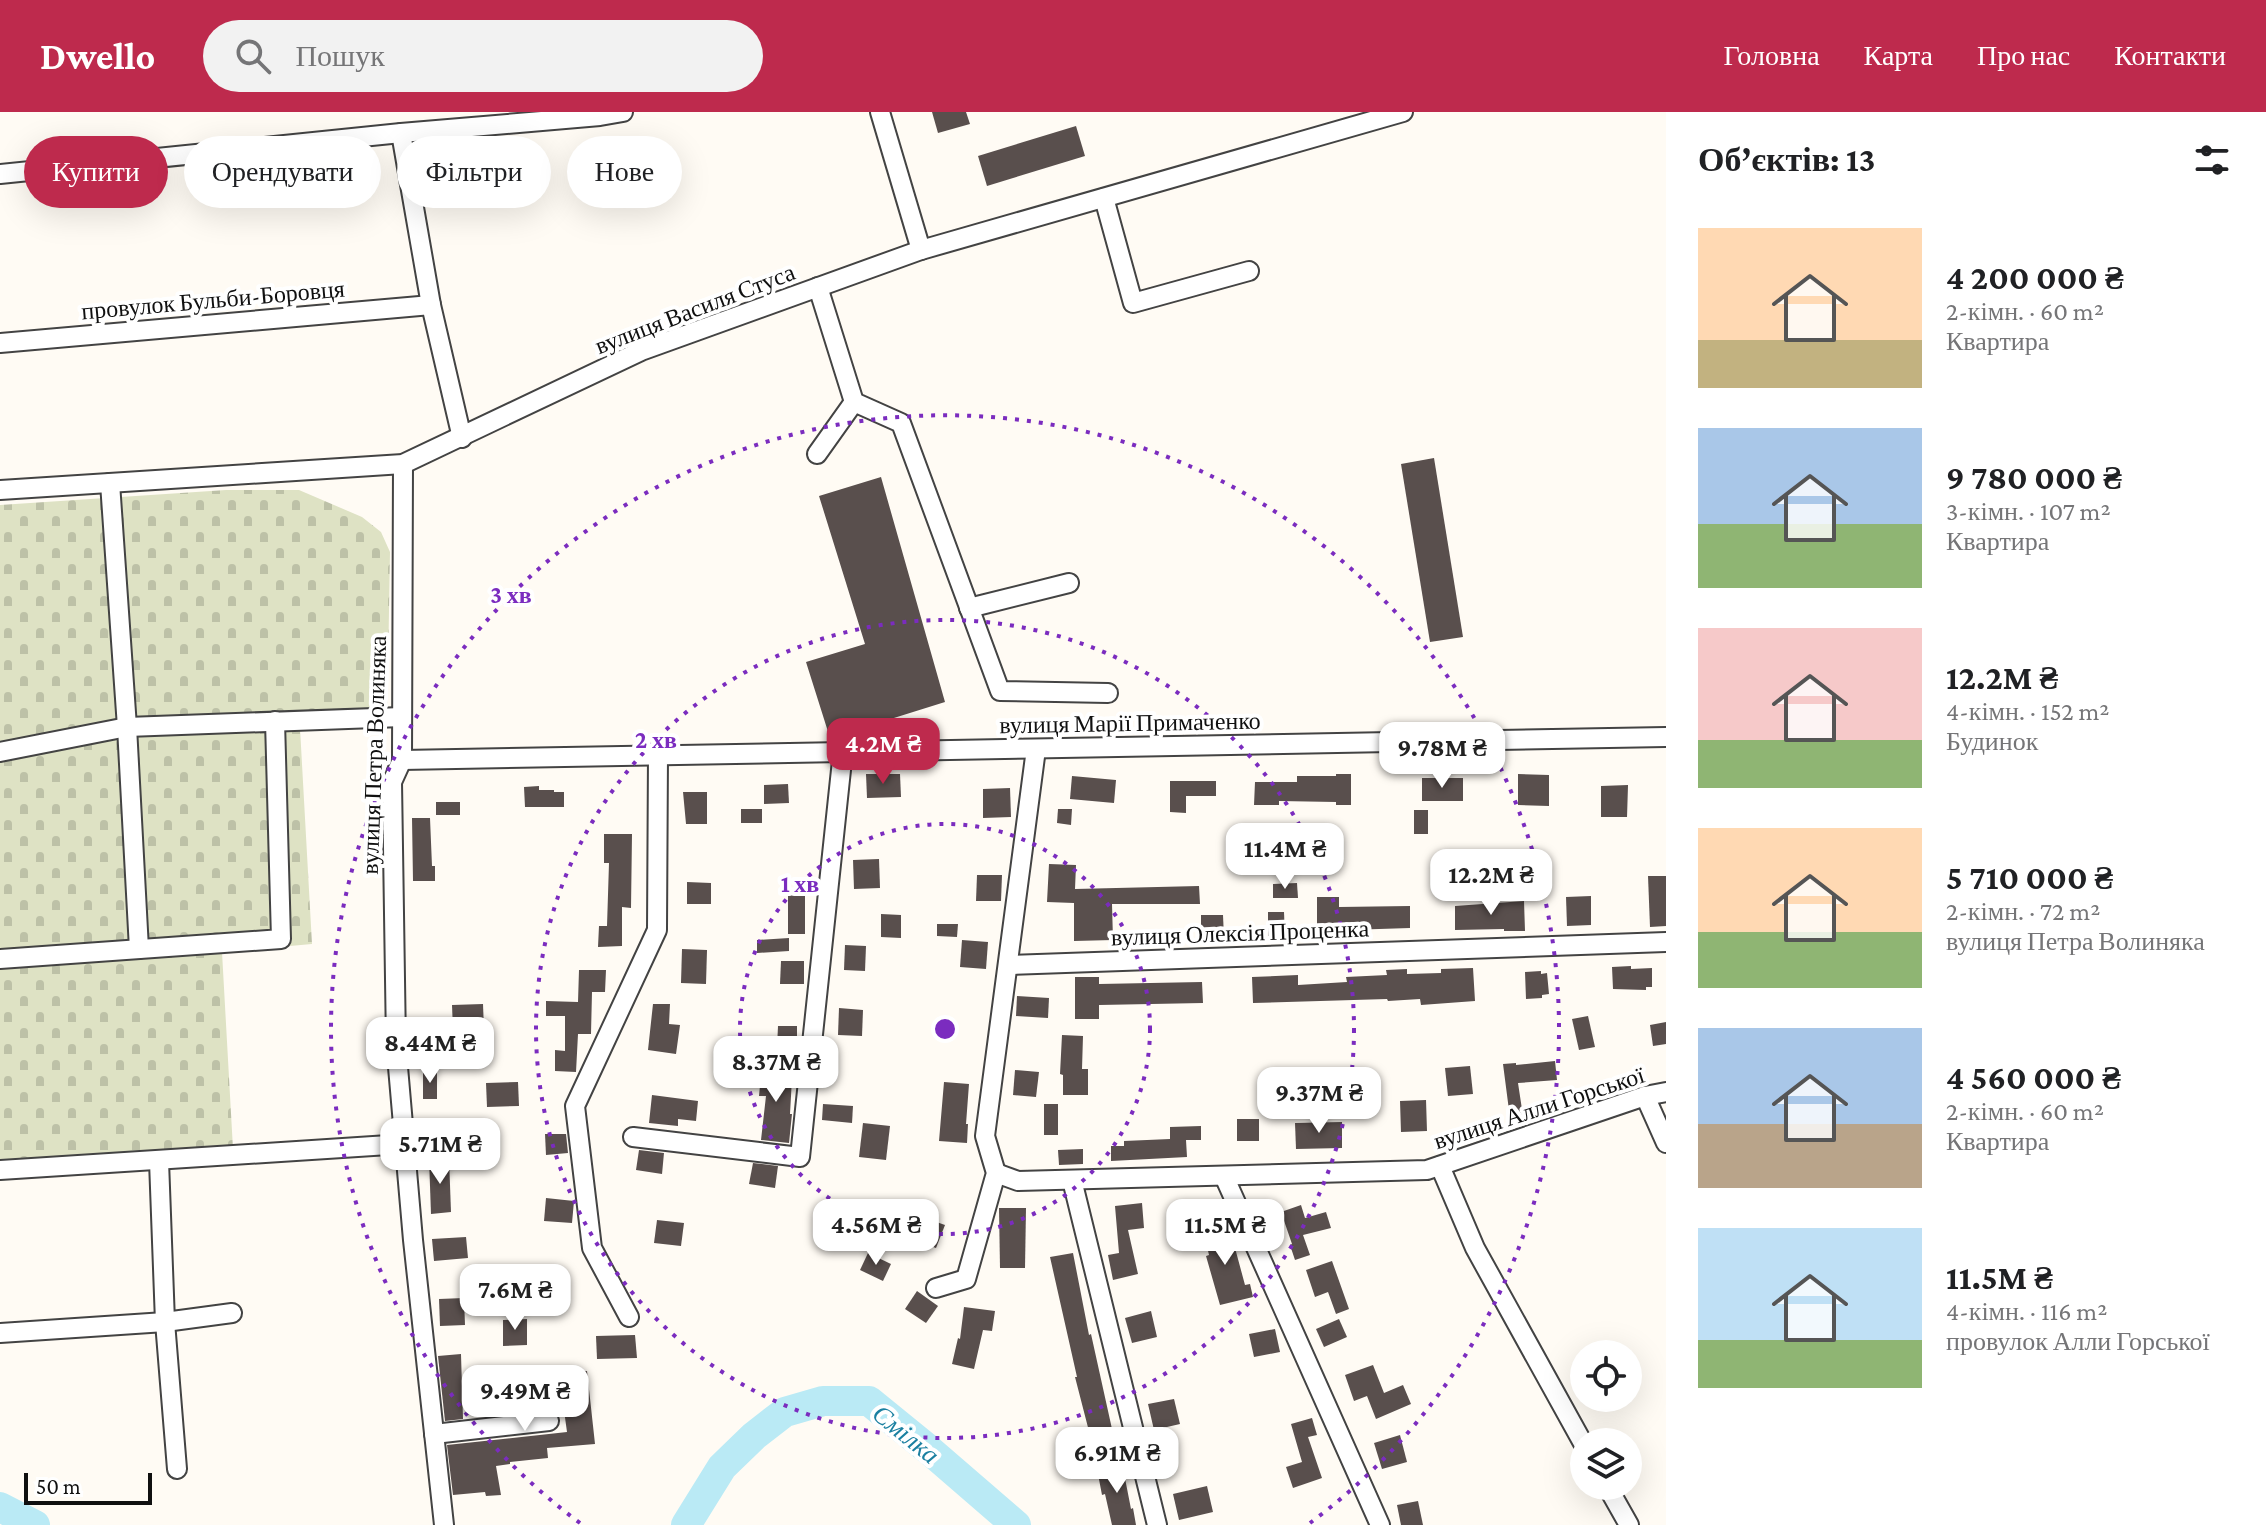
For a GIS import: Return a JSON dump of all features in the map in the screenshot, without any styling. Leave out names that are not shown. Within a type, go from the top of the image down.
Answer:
[{"type":"street","points":[[0,174],[623,112]]},
{"type":"street","points":[[880,112],[921,250]]},
{"type":"street","name":"вулиця Василя Стуса","points":[[0,490],[403,464],[641,351],[921,250],[1403,112]]},
{"type":"street","points":[[401,133],[431,305],[462,438]]},
{"type":"street","points":[[1104,198],[1133,303],[1249,271]]},
{"type":"street","points":[[818,287],[854,402],[901,423],[1000,691],[1108,693]]},
{"type":"street","name":"провулок Бульби-Боровця","points":[[0,343],[431,305]]},
{"type":"street","points":[[817,454],[854,402]]},
{"type":"street","name":"вулиця Петра Волиняка","points":[[403,464],[402,760],[392,782],[396,1044],[444,1525]]},
{"type":"street","points":[[110,483],[139,949]]},
{"type":"street","points":[[969,608],[1069,583]]},
{"type":"street","points":[[0,752],[127,727],[402,717]]},
{"type":"street","points":[[0,959],[281,939],[275,721]]},
{"type":"street","name":"вулиця Марії Примаченко","points":[[402,760],[1666,737]]},
{"type":"street","points":[[936,1288],[966,1279],[996,1173],[985,1136],[1036,749]]},
{"type":"street","points":[[633,1137],[800,1157],[843,751]]},
{"type":"street","points":[[629,1317],[592,1248],[575,1106],[657,930],[658,754]]},
{"type":"street","name":"вулиця Олексія Проценка","points":[[1008,965],[1666,942]]},
{"type":"street","name":"вулиця Алли Горської","points":[[996,1173],[1018,1181],[1427,1170],[1645,1096],[1666,1092]]},
{"type":"street","points":[[1645,1096],[1666,1143]]},
{"type":"street","points":[[0,1170],[404,1144]]},
{"type":"street","points":[[159,1161],[165,1322],[177,1469]]},
{"type":"street","points":[[1440,1166],[1475,1248],[1575,1428]]},
{"type":"street","points":[[1224,1176],[1380,1525]]},
{"type":"street","points":[[1072,1180],[1157,1525]]},
{"type":"street","points":[[0,1333],[165,1322],[232,1313]]},
{"type":"street","points":[[434,1434],[549,1421]]},
{"type":"street","points":[[1615,1500],[1629,1525]]},
{"type":"green space","points":[[226,490],[299,490],[362,517],[381,532],[390,552],[387,728],[300,728],[312,944],[222,952],[233,1149],[0,1163],[0,505]]},
{"type":"building","points":[[932,112],[966,112],[970,124],[938,133]]},
{"type":"building","points":[[1076,126],[1085,156],[987,186],[978,156]]},
{"type":"building","points":[[1434,458],[1463,637],[1430,642],[1401,464]]},
{"type":"building","points":[[881,477],[945,702],[830,738],[806,662],[865,644],[819,496]]},
{"type":"building","points":[[866,774],[900,774],[901,797],[867,798]]},
{"type":"building","points":[[1351,774],[1351,805],[1279,801],[1279,805],[1254,805],[1255,782],[1297,782],[1297,776]]},
{"type":"building","points":[[1518,774],[1549,775],[1549,806],[1518,805]]},
{"type":"building","points":[[1072,776],[1116,780],[1114,803],[1070,799]]},
{"type":"building","points":[[1422,778],[1463,778],[1463,801],[1422,801]]},
{"type":"building","points":[[1170,781],[1216,781],[1216,796],[1186,796],[1186,813],[1170,812]]},
{"type":"building","points":[[788,784],[789,803],[764,804],[764,785]]},
{"type":"building","points":[[1628,785],[1627,817],[1601,817],[1601,786]]},
{"type":"building","points":[[539,786],[539,790],[564,792],[564,807],[525,807],[524,787]]},
{"type":"building","points":[[1010,788],[1011,817],[983,818],[983,789]]},
{"type":"building","points":[[683,792],[707,792],[707,824],[686,824]]},
{"type":"building","points":[[436,802],[460,802],[460,815],[436,815]]},
{"type":"building","points":[[741,809],[762,809],[762,823],[741,823]]},
{"type":"building","points":[[1058,809],[1072,809],[1071,825],[1057,823]]},
{"type":"building","points":[[1414,810],[1428,810],[1428,834],[1414,834]]},
{"type":"building","points":[[412,818],[430,818],[435,881],[413,881]]},
{"type":"building","points":[[604,834],[632,834],[631,908],[622,907],[622,946],[598,947],[599,926],[607,926],[609,863],[604,863]]},
{"type":"building","points":[[879,859],[880,888],[854,889],[853,860]]},
{"type":"building","points":[[1049,864],[1076,865],[1075,889],[1199,886],[1200,904],[1112,904],[1113,940],[1074,941],[1074,903],[1047,902]]},
{"type":"building","points":[[977,875],[1002,875],[1001,901],[976,901]]},
{"type":"building","points":[[1648,876],[1666,876],[1666,926],[1650,927]]},
{"type":"building","points":[[687,882],[711,883],[711,904],[687,904]]},
{"type":"building","points":[[1297,883],[1298,898],[1273,898],[1273,884]]},
{"type":"building","points":[[788,890],[805,890],[805,934],[788,934]]},
{"type":"building","points":[[1591,896],[1591,925],[1567,926],[1566,897]]},
{"type":"building","points":[[1317,897],[1339,897],[1339,907],[1410,906],[1410,928],[1317,931]]},
{"type":"building","points":[[1524,901],[1525,931],[1455,930],[1455,906]]},
{"type":"building","points":[[1268,912],[1284,912],[1285,937],[1268,937]]},
{"type":"building","points":[[881,914],[901,915],[901,938],[881,937]]},
{"type":"building","points":[[1201,915],[1223,915],[1224,938],[1201,939]]},
{"type":"building","points":[[937,924],[958,924],[957,937],[937,936]]},
{"type":"building","points":[[789,938],[789,951],[757,953],[757,940]]},
{"type":"building","points":[[962,940],[988,942],[986,969],[960,967]]},
{"type":"building","points":[[845,945],[866,946],[865,971],[844,970]]},
{"type":"building","points":[[682,949],[707,950],[706,984],[681,983]]},
{"type":"building","points":[[781,961],[804,961],[804,984],[780,984]]},
{"type":"building","points":[[1631,966],[1631,969],[1652,968],[1652,987],[1646,987],[1646,990],[1613,989],[1612,967]]},
{"type":"building","points":[[1473,968],[1475,1001],[1421,1005],[1420,999],[1253,1003],[1252,977],[1298,975],[1298,985],[1347,982],[1346,977],[1387,975],[1386,970],[1407,969],[1407,974]]},
{"type":"building","points":[[579,970],[606,970],[605,992],[592,992],[591,1034],[578,1034],[576,1072],[555,1071],[555,1050],[565,1051],[565,1016],[546,1016],[546,1001],[578,1002]]},
{"type":"building","points":[[1541,971],[1541,974],[1547,973],[1549,994],[1542,995],[1542,998],[1526,999],[1525,972]]},
{"type":"building","points":[[1075,977],[1099,977],[1099,984],[1202,982],[1203,1003],[1099,1005],[1099,1019],[1075,1019]]},
{"type":"building","points":[[1017,996],[1049,998],[1048,1018],[1016,1016]]},
{"type":"building","points":[[483,1004],[484,1029],[453,1030],[452,1005]]},
{"type":"building","points":[[653,1004],[670,1004],[669,1024],[680,1025],[676,1054],[648,1050]]},
{"type":"building","points":[[839,1008],[863,1010],[862,1036],[838,1035]]},
{"type":"building","points":[[1588,1016],[1595,1047],[1579,1050],[1572,1019]]},
{"type":"building","points":[[1666,1022],[1666,1044],[1653,1046],[1650,1025]]},
{"type":"building","points":[[778,1026],[797,1026],[797,1049],[777,1048]]},
{"type":"building","points":[[1062,1035],[1083,1036],[1082,1069],[1088,1069],[1088,1095],[1063,1095],[1063,1075],[1060,1074]]},
{"type":"building","points":[[1555,1061],[1557,1080],[1518,1083],[1523,1116],[1510,1118],[1503,1064]]},
{"type":"building","points":[[762,1064],[783,1065],[782,1077],[792,1078],[789,1143],[761,1140],[766,1096],[759,1096]]},
{"type":"building","points":[[1470,1066],[1473,1094],[1448,1096],[1445,1068]]},
{"type":"building","points":[[1015,1070],[1039,1072],[1036,1097],[1013,1095]]},
{"type":"building","points":[[423,1071],[437,1071],[437,1099],[423,1099]]},
{"type":"building","points":[[518,1082],[519,1106],[487,1107],[486,1083]]},
{"type":"building","points":[[944,1082],[969,1084],[967,1143],[939,1141]]},
{"type":"building","points":[[1298,1089],[1299,1112],[1276,1113],[1276,1090]]},
{"type":"building","points":[[1342,1090],[1371,1090],[1371,1113],[1342,1114]]},
{"type":"building","points":[[652,1095],[698,1101],[696,1121],[678,1119],[678,1126],[649,1123]]},
{"type":"building","points":[[1426,1100],[1427,1131],[1401,1132],[1400,1101]]},
{"type":"building","points":[[823,1104],[853,1106],[852,1123],[822,1120]]},
{"type":"building","points":[[1044,1104],[1058,1104],[1058,1135],[1044,1135]]},
{"type":"building","points":[[1237,1119],[1259,1119],[1259,1141],[1237,1141]]},
{"type":"building","points":[[1342,1122],[1342,1148],[1296,1149],[1295,1123]]},
{"type":"building","points":[[863,1123],[890,1126],[886,1160],[859,1157]]},
{"type":"building","points":[[1201,1126],[1201,1140],[1186,1140],[1187,1157],[1111,1161],[1111,1146],[1124,1146],[1124,1141],[1170,1139],[1170,1127]]},
{"type":"building","points":[[545,1134],[566,1134],[568,1153],[546,1155]]},
{"type":"building","points":[[1083,1149],[1083,1164],[1059,1165],[1058,1150]]},
{"type":"building","points":[[639,1150],[664,1153],[662,1174],[636,1170]]},
{"type":"building","points":[[429,1158],[449,1158],[451,1212],[431,1214]]},
{"type":"building","points":[[753,1163],[778,1166],[775,1188],[749,1184]]},
{"type":"building","points":[[546,1198],[574,1201],[572,1223],[544,1221]]},
{"type":"building","points":[[1142,1203],[1144,1228],[1128,1230],[1138,1274],[1113,1280],[1108,1255],[1119,1253],[1115,1206]]},
{"type":"building","points":[[1301,1205],[1305,1218],[1326,1212],[1331,1228],[1303,1235],[1310,1255],[1295,1260],[1281,1212]]},
{"type":"building","points":[[999,1208],[1026,1208],[1025,1268],[1000,1268]]},
{"type":"building","points":[[908,1212],[945,1225],[936,1248],[900,1235]]},
{"type":"building","points":[[657,1220],[684,1223],[681,1246],[654,1243]]},
{"type":"building","points":[[1226,1224],[1231,1249],[1235,1248],[1245,1285],[1250,1284],[1253,1297],[1220,1305],[1206,1256],[1209,1255],[1203,1229]]},
{"type":"building","points":[[466,1237],[468,1258],[434,1261],[432,1239]]},
{"type":"building","points":[[868,1253],[891,1264],[883,1281],[860,1270]]},
{"type":"building","points":[[1073,1253],[1114,1438],[1092,1443],[1050,1257]]},
{"type":"building","points":[[1332,1261],[1349,1309],[1336,1314],[1328,1292],[1315,1297],[1306,1270]]},
{"type":"building","points":[[917,1291],[938,1306],[926,1323],[905,1309]]},
{"type":"building","points":[[464,1298],[465,1325],[440,1326],[439,1299]]},
{"type":"building","points":[[964,1307],[995,1311],[992,1331],[983,1330],[974,1369],[952,1364],[960,1339]]},
{"type":"building","points":[[1151,1311],[1157,1337],[1132,1343],[1125,1318]]},
{"type":"building","points":[[527,1319],[527,1345],[503,1346],[503,1320]]},
{"type":"building","points":[[1339,1319],[1347,1337],[1324,1347],[1316,1329]]},
{"type":"building","points":[[1275,1329],[1280,1352],[1254,1357],[1249,1334]]},
{"type":"building","points":[[635,1335],[637,1358],[597,1359],[596,1336]]},
{"type":"building","points":[[461,1354],[463,1419],[445,1421],[438,1356]]},
{"type":"building","points":[[1373,1365],[1384,1393],[1403,1385],[1411,1404],[1376,1419],[1367,1396],[1354,1401],[1345,1375]]},
{"type":"building","points":[[587,1371],[595,1444],[547,1448],[548,1458],[496,1466],[501,1495],[486,1496],[485,1492],[453,1495],[447,1445],[567,1432],[563,1403],[515,1407],[511,1377]]},
{"type":"building","points":[[1174,1399],[1180,1424],[1154,1430],[1148,1404]]},
{"type":"building","points":[[1312,1418],[1317,1435],[1308,1437],[1322,1478],[1293,1488],[1286,1467],[1302,1462],[1291,1424]]},
{"type":"building","points":[[1400,1435],[1407,1462],[1382,1469],[1374,1443]]},
{"type":"building","points":[[1122,1463],[1136,1525],[1112,1525],[1105,1494],[1102,1495],[1097,1469]]},
{"type":"building","points":[[1207,1486],[1213,1512],[1179,1520],[1173,1494]]},
{"type":"building","points":[[1418,1501],[1423,1525],[1401,1525],[1397,1505]]},
{"type":"waterway","name":"Смілка","points":[[686,1525],[722,1467],[754,1436],[785,1412],[823,1401],[869,1401],[1016,1525]]},
{"type":"waterway","name":"Смілка","points":[[0,1507],[35,1525]]}]
